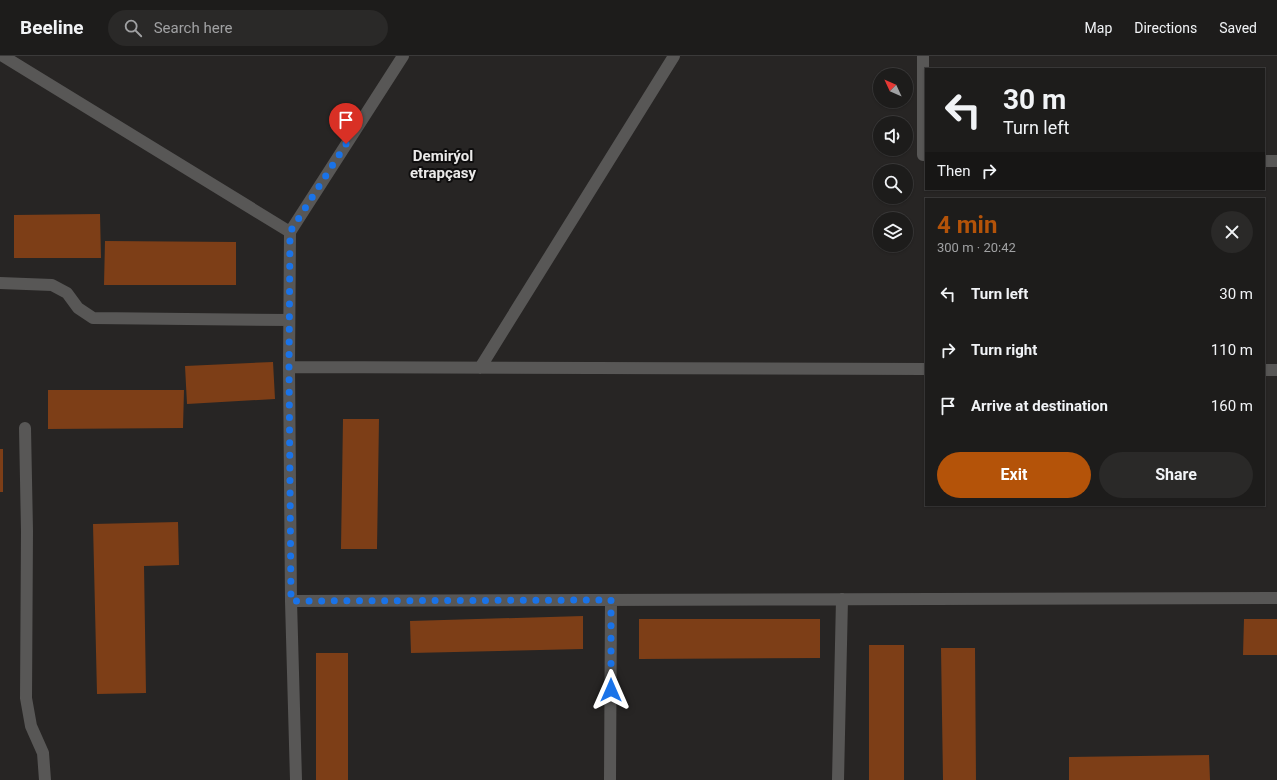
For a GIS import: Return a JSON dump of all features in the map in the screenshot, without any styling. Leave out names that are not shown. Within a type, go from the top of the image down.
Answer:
[{"type":"street","points":[[3,56],[290,232]]},
{"type":"street","points":[[296,780],[291,601],[289,367],[290,232],[403,56]]},
{"type":"street","points":[[480,368],[674,56]]},
{"type":"street","points":[[922,56],[923,155],[925,155]]},
{"type":"street","points":[[1265,161],[1277,161]]},
{"type":"street","points":[[0,283],[52,285],[67,293],[78,308],[93,318],[289,320]]},
{"type":"street","points":[[289,367],[925,369]]},
{"type":"street","points":[[1265,370],[1277,370]]},
{"type":"street","points":[[25,428],[27,531],[26,698],[31,726],[42,753],[44,780]]},
{"type":"street","points":[[291,601],[1277,598]]},
{"type":"street","points":[[838,780],[842,599]]},
{"type":"street","points":[[610,780],[611,600]]},
{"type":"building","points":[[100,214],[101,258],[14,258],[14,215]]},
{"type":"building","points":[[105,241],[236,242],[236,285],[104,285]]},
{"type":"building","points":[[273,362],[275,399],[187,404],[185,366]]},
{"type":"building","points":[[48,390],[184,390],[183,428],[48,429]]},
{"type":"building","points":[[343,419],[379,419],[377,549],[341,549]]},
{"type":"building","points":[[0,449],[3,449],[3,492],[0,492]]},
{"type":"building","points":[[178,522],[179,565],[144,566],[146,693],[97,694],[93,524]]},
{"type":"building","points":[[583,616],[583,649],[411,653],[410,621]]},
{"type":"building","points":[[639,619],[820,619],[820,658],[639,659]]},
{"type":"building","points":[[1244,619],[1277,619],[1277,655],[1243,655]]},
{"type":"building","points":[[869,645],[904,645],[904,780],[869,780]]},
{"type":"building","points":[[941,648],[975,648],[976,780],[943,780]]},
{"type":"building","points":[[316,653],[348,653],[348,780],[316,780]]},
{"type":"building","points":[[1209,755],[1210,780],[1069,780],[1069,757]]},
{"type":"district","name":"Demirýol etrapçasy","points":[[443,164]]},
{"type":"route","points":[[346,144],[290,232],[289,367],[291,601],[611,600],[611,690]]}]
